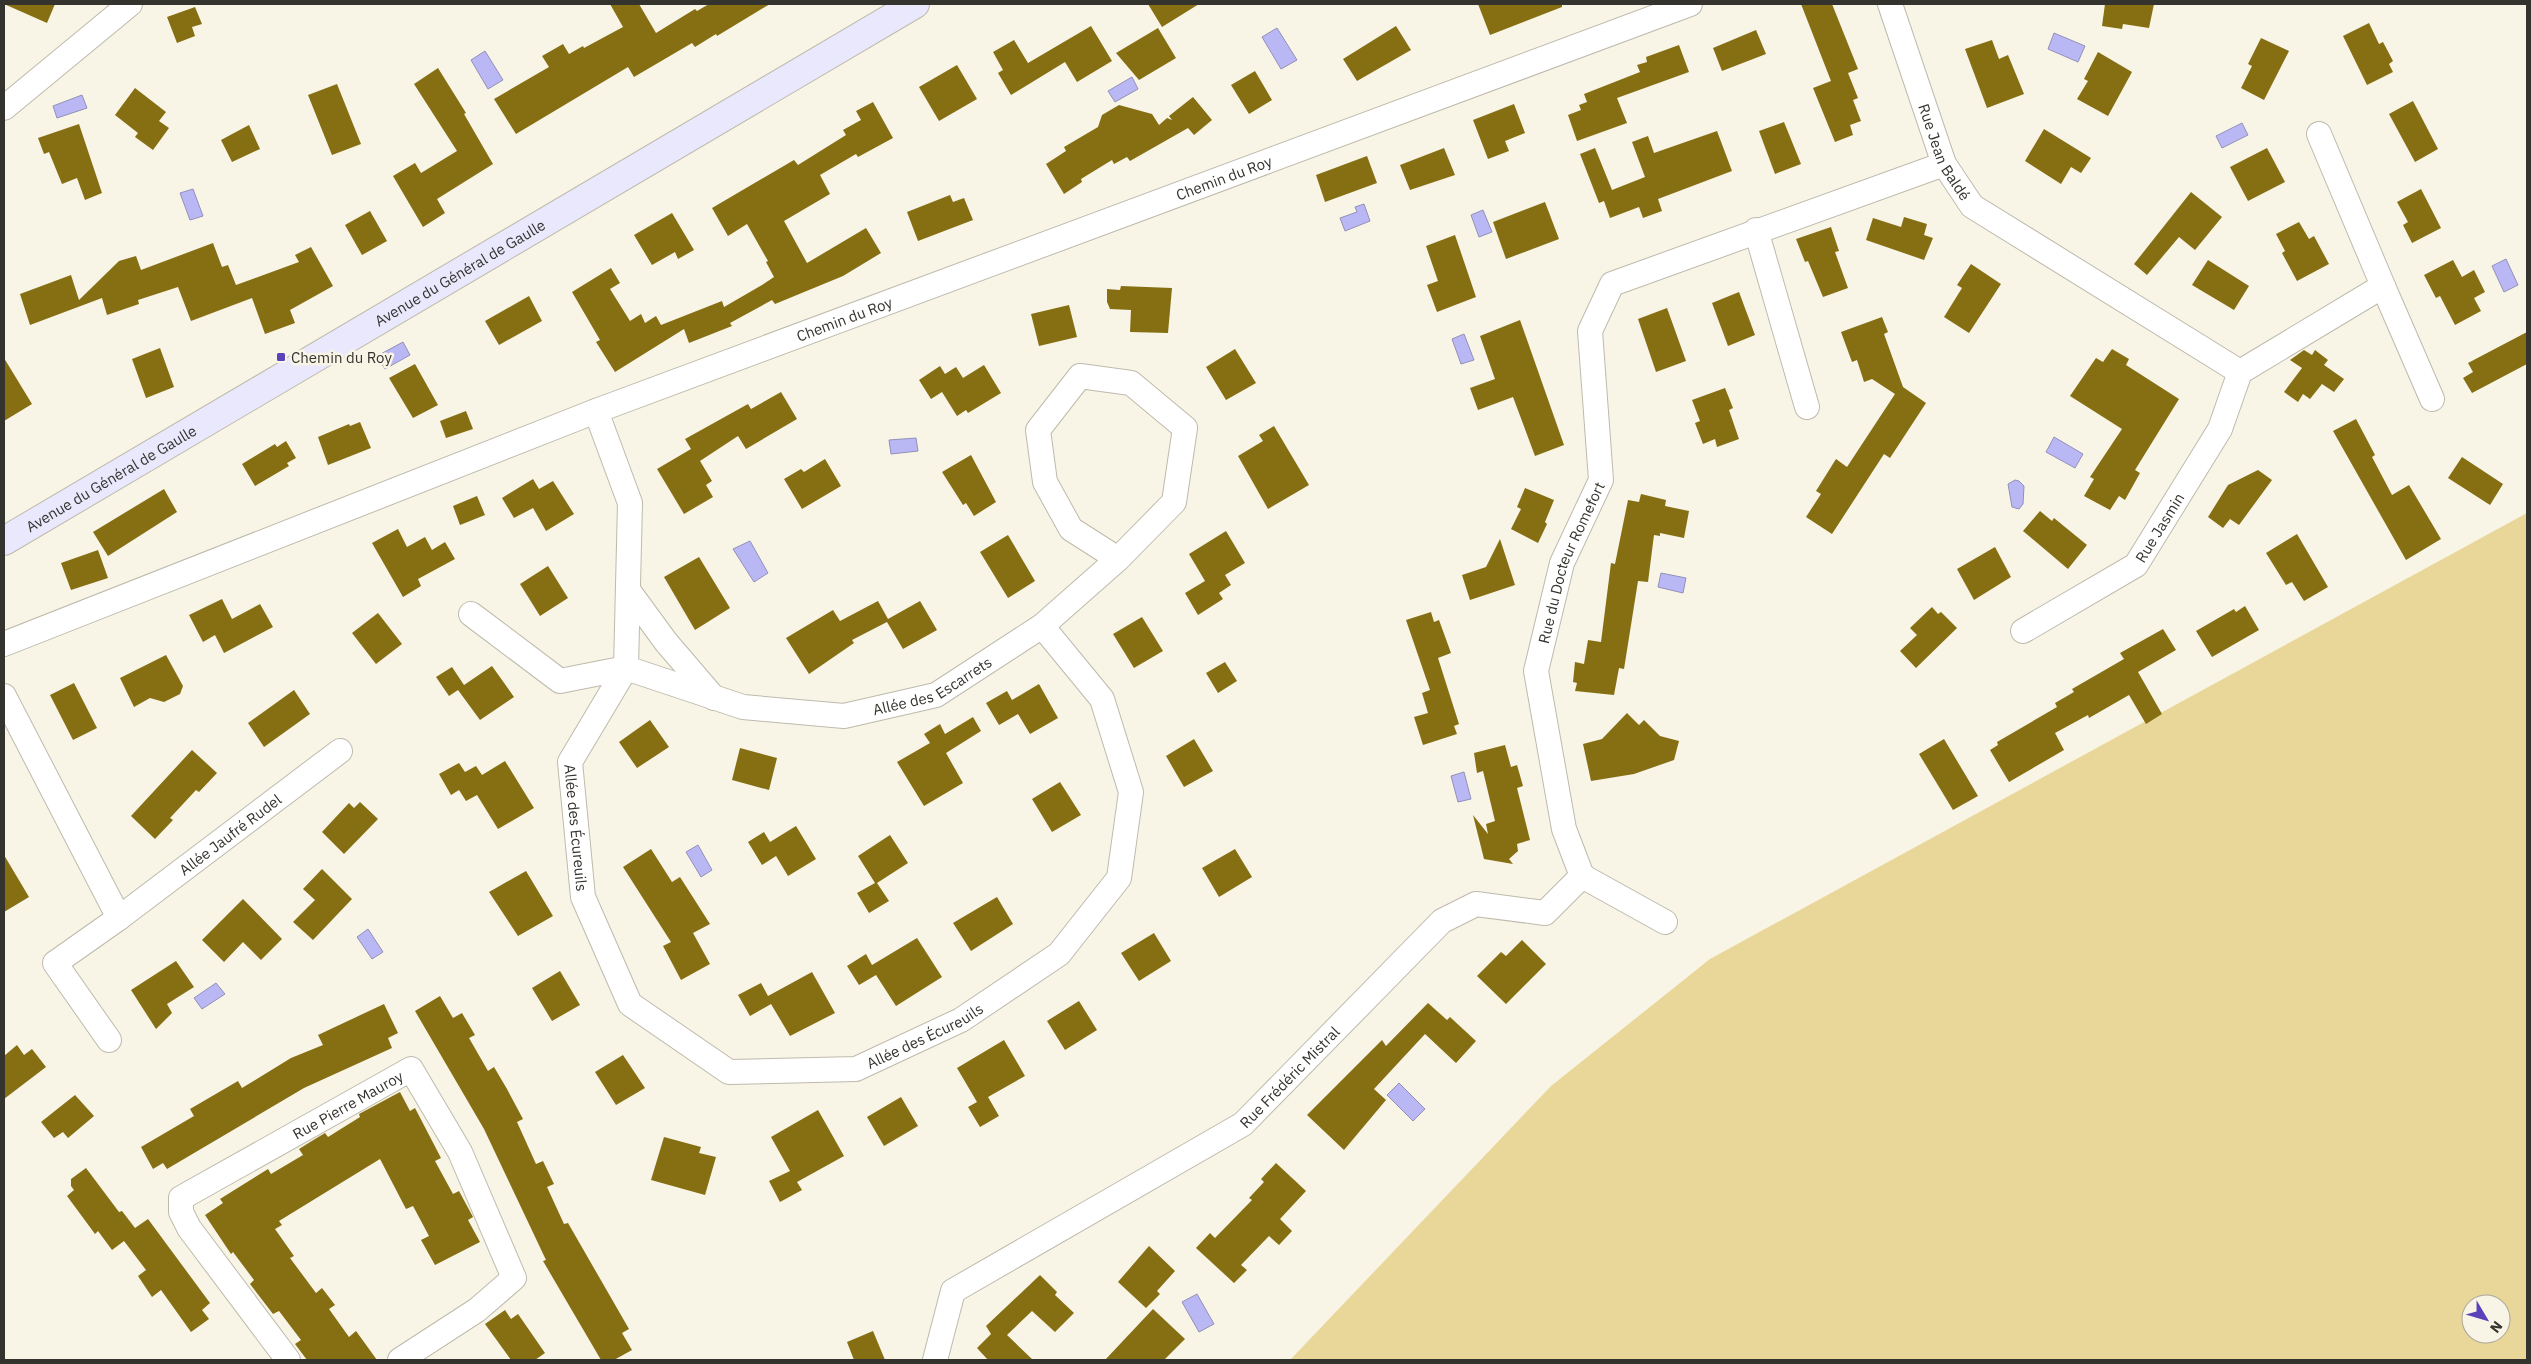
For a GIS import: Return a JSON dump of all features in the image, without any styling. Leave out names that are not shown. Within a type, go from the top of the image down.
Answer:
[{"type":"main road","name":"Avenue du Général de Gaulle","points":[[4,541],[914,4]]},
{"type":"street","points":[[4,108],[130,4]]},
{"type":"street","name":"Chemin du Roy","points":[[4,644],[596,411],[1690,4]]},
{"type":"street","name":"Rue Jean Baldé","points":[[1890,4],[1944,164],[1972,206],[2240,372]]},
{"type":"street","points":[[2319,134],[2432,399]]},
{"type":"street","name":"Rue du Docteur Romefort","points":[[1582,876],[1564,829],[1536,671],[1562,563],[1601,480],[1590,331],[1612,284],[1756,230],[1944,164]]},
{"type":"street","points":[[1756,230],[1807,407]]},
{"type":"street","points":[[2240,372],[2384,286]]},
{"type":"street","name":"Rue Jasmin","points":[[2023,631],[2136,565],[2220,429],[2240,372]]},
{"type":"street","name":"Allée des Escarrets","points":[[626,668],[743,707],[844,716],[936,695],[1042,626],[1118,559],[1174,502],[1185,428],[1131,383],[1080,376],[1038,430],[1045,482],[1071,529],[1118,559]]},
{"type":"street","points":[[471,614],[560,681],[626,668],[630,502],[596,411]]},
{"type":"street","points":[[628,590],[666,642],[714,698]]},
{"type":"street","name":"Allée des Écureuils","points":[[626,668],[570,762],[583,897],[630,1004],[729,1072],[856,1069],[961,1020],[1059,954],[1118,878],[1131,792],[1102,699],[1042,626]]},
{"type":"street","points":[[4,696],[119,918]]},
{"type":"street","name":"Allée Jaufré Rudel","points":[[109,1040],[55,963],[119,918],[340,751]]},
{"type":"street","points":[[1582,876],[1666,922]]},
{"type":"street","name":"Rue Frédéric Mistral","points":[[935,1360],[953,1291],[1243,1124],[1442,921],[1476,904],[1545,913],[1582,876]]},
{"type":"street","name":"Rue Pierre Mauroy","points":[[288,1360],[189,1228],[181,1212],[181,1198],[411,1069],[460,1152],[514,1278],[477,1310],[400,1360]]},
{"type":"shaded area","points":[[2527,513],[2527,1360],[1290,1360],[1551,1086],[1710,959]]},
{"type":"water","points":[[1277,28],[1297,60],[1281,69],[1262,37]]},
{"type":"water","points":[[2054,33],[2085,46],[2078,62],[2048,49]]},
{"type":"water","points":[[485,51],[503,80],[488,89],[471,60]]},
{"type":"water","points":[[1132,77],[1138,89],[1115,102],[1108,91]]},
{"type":"water","points":[[82,95],[87,108],[57,118],[53,106]]},
{"type":"water","points":[[2242,123],[2248,135],[2222,148],[2216,136]]},
{"type":"water","points":[[193,189],[203,216],[190,220],[180,193]]},
{"type":"water","points":[[1364,204],[1370,221],[1345,231],[1340,218],[1357,212],[1355,207]]},
{"type":"water","points":[[1483,210],[1492,232],[1479,237],[1471,215]]},
{"type":"water","points":[[2506,259],[2518,285],[2504,292],[2492,266]]},
{"type":"water","points":[[1464,334],[1474,360],[1461,364],[1452,339]]},
{"type":"water","points":[[403,342],[410,355],[385,369],[377,356]]},
{"type":"water","points":[[2054,437],[2083,454],[2075,468],[2046,452]]},
{"type":"water","points":[[916,438],[918,451],[891,454],[889,440]]},
{"type":"water","points":[[2015,480],[2024,486],[2023,504],[2019,509],[2012,507],[2008,484]]},
{"type":"water","points":[[750,541],[768,573],[754,582],[733,549]]},
{"type":"water","points":[[1661,573],[1686,578],[1683,593],[1658,587]]},
{"type":"water","points":[[1464,772],[1471,799],[1458,802],[1451,776]]},
{"type":"water","points":[[698,845],[712,870],[701,877],[686,852]]},
{"type":"water","points":[[368,929],[383,952],[372,959],[357,937]]},
{"type":"water","points":[[216,983],[225,994],[202,1009],[194,998]]},
{"type":"water","points":[[1399,1083],[1425,1109],[1413,1121],[1387,1095]]},
{"type":"water","points":[[1197,1294],[1214,1324],[1199,1332],[1182,1302]]},
{"type":"building","points":[[4,4],[55,4],[47,23]]},
{"type":"building","points":[[610,4],[639,4],[656,33],[695,9],[697,11],[709,4],[770,4],[717,36],[716,34],[695,47],[692,43],[634,77],[628,67],[516,134],[494,99],[549,67],[542,56],[563,44],[569,54],[623,27]]},
{"type":"building","points":[[1148,4],[1199,4],[1162,27]]},
{"type":"building","points":[[1478,4],[1562,4],[1562,7],[1490,35]]},
{"type":"building","points":[[1801,4],[1832,4],[1858,69],[1848,73],[1858,98],[1853,100],[1861,121],[1850,125],[1853,135],[1835,142],[1813,88],[1831,81]]},
{"type":"building","points":[[2105,4],[2154,4],[2149,28],[2123,24],[2122,29],[2102,26]]},
{"type":"building","points":[[195,7],[202,24],[192,27],[195,36],[177,43],[167,17]]},
{"type":"building","points":[[2369,23],[2379,44],[2383,42],[2393,61],[2389,64],[2393,72],[2367,85],[2343,36]]},
{"type":"building","points":[[1091,26],[1112,61],[1077,82],[1065,62],[1011,95],[998,73],[1003,70],[993,52],[1014,40],[1028,63]]},
{"type":"building","points":[[1396,26],[1411,50],[1357,81],[1343,59]]},
{"type":"building","points":[[1158,28],[1176,58],[1139,80],[1116,53]]},
{"type":"building","points":[[1756,30],[1766,54],[1722,71],[1713,48]]},
{"type":"building","points":[[2261,38],[2289,51],[2264,100],[2241,88],[2252,66],[2248,64]]},
{"type":"building","points":[[1992,40],[1999,59],[2008,55],[2024,94],[1987,108],[1965,49]]},
{"type":"building","points":[[1679,45],[1689,72],[1617,98],[1627,123],[1577,141],[1568,115],[1581,110],[1579,105],[1587,102],[1584,94],[1640,72],[1637,65],[1647,62],[1646,57]]},
{"type":"building","points":[[2098,52],[2132,72],[2108,116],[2077,99],[2088,81],[2084,79]]},
{"type":"building","points":[[957,65],[977,99],[939,121],[919,87]]},
{"type":"building","points":[[438,68],[466,113],[464,114],[493,164],[437,199],[445,213],[423,227],[393,176],[415,163],[421,173],[457,151],[414,84]]},
{"type":"building","points":[[1255,71],[1272,100],[1249,114],[1231,85]]},
{"type":"building","points":[[337,84],[361,144],[332,155],[308,95]]},
{"type":"building","points":[[135,88],[166,112],[159,121],[169,128],[153,150],[135,137],[138,133],[115,115]]},
{"type":"building","points":[[1193,97],[1212,120],[1194,135],[1188,128],[1130,161],[1127,157],[1114,164],[1112,160],[1081,179],[1082,182],[1064,194],[1046,164],[1066,151],[1064,147],[1098,127],[1102,115],[1119,105],[1152,114],[1159,125],[1167,118],[1172,120],[1169,116]]},
{"type":"building","points":[[2413,101],[2438,149],[2415,162],[2389,114]]},
{"type":"building","points":[[873,102],[893,138],[858,157],[856,154],[820,175],[830,194],[784,221],[807,263],[866,228],[881,253],[843,276],[775,304],[772,300],[730,323],[732,326],[689,343],[684,329],[615,372],[596,342],[600,340],[572,292],[611,268],[620,283],[610,289],[630,321],[641,314],[645,323],[656,316],[661,325],[722,301],[724,307],[762,285],[774,277],[766,262],[768,261],[747,224],[728,236],[712,208],[794,160],[798,165],[846,135],[843,130],[861,120],[856,111]]},
{"type":"building","points":[[1514,104],[1525,133],[1505,141],[1509,151],[1488,159],[1473,120]]},
{"type":"building","points":[[1784,122],[1801,164],[1775,174],[1759,131]]},
{"type":"building","points":[[79,124],[102,193],[85,200],[77,178],[62,184],[49,152],[44,154],[38,138]]},
{"type":"building","points":[[249,125],[260,149],[232,162],[221,140]]},
{"type":"building","points":[[2044,129],[2091,158],[2081,173],[2071,167],[2061,184],[2025,161]]},
{"type":"building","points":[[1717,131],[1732,171],[1658,199],[1662,211],[1643,218],[1639,207],[1610,218],[1604,201],[1599,203],[1580,154],[1595,148],[1612,190],[1645,177],[1632,142],[1648,136],[1654,153]]},
{"type":"building","points":[[1444,148],[1455,175],[1410,190],[1400,165]]},
{"type":"building","points":[[2267,148],[2285,182],[2248,201],[2230,167]]},
{"type":"building","points":[[1367,156],[1377,183],[1325,202],[1316,175]]},
{"type":"building","points":[[2421,189],[2441,228],[2412,243],[2403,225],[2408,222],[2397,202]]},
{"type":"building","points":[[2191,192],[2222,217],[2195,250],[2179,237],[2147,275],[2134,264]]},
{"type":"building","points":[[950,195],[953,202],[964,198],[973,220],[918,241],[907,212]]},
{"type":"building","points":[[1545,202],[1559,239],[1506,259],[1493,222]]},
{"type":"building","points":[[370,211],[387,241],[362,255],[345,225]]},
{"type":"building","points":[[672,213],[694,250],[678,259],[675,252],[652,265],[634,235]]},
{"type":"building","points":[[1904,217],[1927,224],[1924,235],[1933,238],[1924,260],[1866,240],[1873,218],[1901,227]]},
{"type":"building","points":[[2299,222],[2309,239],[2314,236],[2329,264],[2297,281],[2282,253],[2285,251],[2276,234]]},
{"type":"building","points":[[1831,227],[1839,251],[1835,252],[1848,288],[1823,297],[1808,261],[1805,262],[1796,239]]},
{"type":"building","points":[[1455,235],[1476,297],[1437,312],[1427,285],[1438,281],[1426,246]]},
{"type":"building","points":[[213,243],[222,267],[228,265],[236,285],[299,262],[295,255],[311,247],[333,286],[290,310],[295,323],[265,334],[252,298],[191,321],[178,287],[138,300],[139,304],[107,315],[102,298],[30,325],[20,294],[71,275],[79,300],[119,261],[136,256],[141,270]]},
{"type":"building","points":[[2208,260],[2249,286],[2234,310],[2192,285]]},
{"type":"building","points":[[2453,260],[2462,277],[2474,270],[2485,292],[2474,298],[2481,311],[2455,325],[2440,296],[2436,298],[2424,275]]},
{"type":"building","points":[[1971,264],[2001,284],[1969,333],[1944,317],[1962,288],[1957,285]]},
{"type":"building","points":[[1121,286],[1172,288],[1168,333],[1130,332],[1131,310],[1110,309],[1107,302],[1107,289],[1120,290]]},
{"type":"building","points":[[1739,292],[1755,335],[1728,346],[1712,303]]},
{"type":"building","points":[[529,296],[542,321],[499,345],[485,321]]},
{"type":"building","points":[[1069,305],[1077,337],[1039,346],[1031,314]]},
{"type":"building","points":[[1667,308],[1686,361],[1656,372],[1638,319]]},
{"type":"building","points":[[1882,317],[1888,332],[1884,334],[1903,387],[1926,403],[1890,458],[1884,454],[1832,534],[1806,517],[1821,494],[1816,491],[1836,459],[1847,467],[1895,394],[1872,379],[1864,382],[1857,360],[1852,362],[1841,332]]},
{"type":"building","points":[[1520,320],[1564,445],[1535,456],[1513,397],[1478,410],[1470,388],[1495,379],[1480,336]]},
{"type":"building","points":[[2527,332],[2527,364],[2472,393],[2463,378],[2473,372],[2468,363]]},
{"type":"building","points":[[160,348],[174,387],[146,398],[132,359]]},
{"type":"building","points":[[1235,349],[1256,383],[1226,400],[1206,367]]},
{"type":"building","points":[[2112,349],[2129,359],[2126,365],[2179,399],[2135,470],[2140,473],[2125,500],[2119,496],[2110,510],[2084,496],[2094,479],[2090,477],[2122,429],[2070,396],[2096,358],[2103,362]]},
{"type":"building","points":[[2304,350],[2312,355],[2315,350],[2328,360],[2324,365],[2344,379],[2334,392],[2322,384],[2310,399],[2303,394],[2298,402],[2284,392],[2302,368],[2290,360]]},
{"type":"building","points":[[4,358],[32,404],[4,421]]},
{"type":"building","points":[[415,364],[438,405],[413,418],[389,378]]},
{"type":"building","points":[[984,365],[1001,393],[968,413],[966,410],[957,416],[942,392],[931,399],[919,380],[940,366],[945,374],[956,367],[963,378]]},
{"type":"building","points":[[1725,388],[1733,408],[1729,410],[1739,439],[1717,447],[1715,439],[1703,444],[1695,423],[1700,421],[1692,400]]},
{"type":"building","points":[[781,392],[797,419],[746,449],[738,436],[700,461],[712,481],[706,485],[713,497],[684,514],[657,469],[691,449],[685,439],[748,404],[751,409]]},
{"type":"building","points":[[466,411],[473,429],[446,438],[440,421]]},
{"type":"building","points":[[2356,419],[2375,455],[2372,457],[2392,495],[2409,485],[2441,539],[2406,560],[2333,431]]},
{"type":"building","points":[[360,422],[371,448],[328,465],[318,437],[349,424],[350,426]]},
{"type":"building","points":[[1274,426],[1309,485],[1268,509],[1238,456],[1263,441],[1259,435]]},
{"type":"building","points":[[286,441],[296,458],[287,463],[289,466],[255,486],[242,464],[275,444],[277,447]]},
{"type":"building","points":[[971,455],[996,502],[974,516],[966,503],[963,505],[942,472]]},
{"type":"building","points":[[2462,457],[2503,484],[2490,505],[2448,478]]},
{"type":"building","points":[[825,459],[841,486],[802,509],[784,479],[801,469],[804,472]]},
{"type":"building","points":[[2258,470],[2272,480],[2239,525],[2230,519],[2223,528],[2208,517],[2228,485]]},
{"type":"building","points":[[533,479],[539,489],[553,481],[574,514],[546,531],[533,508],[514,518],[502,498]]},
{"type":"building","points":[[1525,488],[1554,500],[1545,522],[1547,524],[1538,543],[1511,529],[1521,509],[1517,507]]},
{"type":"building","points":[[164,489],[177,512],[108,556],[93,532]]},
{"type":"building","points":[[1641,494],[1666,500],[1665,506],[1689,511],[1684,538],[1660,533],[1660,536],[1654,535],[1648,582],[1638,581],[1624,669],[1619,668],[1614,695],[1575,691],[1577,683],[1573,682],[1575,662],[1584,664],[1588,640],[1601,642],[1611,563],[1615,564],[1628,500],[1639,502]]},
{"type":"building","points":[[477,496],[485,515],[460,525],[453,506]]},
{"type":"building","points":[[2040,511],[2052,521],[2054,518],[2087,545],[2068,569],[2023,531]]},
{"type":"building","points":[[398,529],[407,547],[425,537],[432,550],[445,542],[455,559],[418,579],[421,586],[403,597],[372,543]]},
{"type":"building","points":[[1226,531],[1245,563],[1225,575],[1231,585],[1219,593],[1223,599],[1198,615],[1185,593],[1205,581],[1189,554]]},
{"type":"building","points":[[2297,534],[2328,587],[2304,601],[2292,582],[2286,585],[2266,553]]},
{"type":"building","points":[[1008,535],[1035,581],[1008,598],[980,552]]},
{"type":"building","points":[[1500,539],[1515,585],[1470,600],[1462,575],[1486,567]]},
{"type":"building","points":[[1995,547],[2011,577],[1974,600],[1957,569]]},
{"type":"building","points":[[98,550],[108,578],[71,590],[61,563]]},
{"type":"building","points":[[699,557],[730,608],[695,630],[664,577]]},
{"type":"building","points":[[548,566],[568,598],[540,616],[520,584]]},
{"type":"building","points":[[222,599],[232,619],[260,604],[273,627],[224,653],[215,635],[203,642],[189,615]]},
{"type":"building","points":[[878,601],[888,619],[920,601],[937,630],[903,649],[887,622],[852,640],[854,643],[809,674],[786,638],[833,610],[840,621]]},
{"type":"building","points":[[2245,606],[2259,630],[2212,657],[2196,631],[2234,609],[2236,612]]},
{"type":"building","points":[[1932,607],[1938,614],[1941,612],[1957,628],[1916,668],[1900,651],[1917,635],[1910,628]]},
{"type":"building","points":[[1431,612],[1434,622],[1439,620],[1451,653],[1438,658],[1459,724],[1454,726],[1457,734],[1423,745],[1414,717],[1428,713],[1422,693],[1430,690],[1406,620]]},
{"type":"building","points":[[378,613],[402,644],[376,664],[352,633]]},
{"type":"building","points":[[1142,617],[1163,651],[1134,668],[1113,634]]},
{"type":"building","points":[[2163,629],[2176,650],[2138,672],[2162,714],[2146,724],[2129,695],[2089,718],[2088,715],[2055,733],[2064,750],[2009,782],[1990,750],[1998,745],[1997,742],[2057,707],[2055,703],[2074,692],[2072,689],[2124,659],[2120,653]]},
{"type":"building","points":[[166,655],[183,686],[180,694],[164,702],[150,698],[134,707],[120,678]]},
{"type":"building","points":[[1225,662],[1237,681],[1218,693],[1206,673]]},
{"type":"building","points":[[492,666],[514,697],[480,720],[458,690],[449,696],[436,677],[452,667],[464,685]]},
{"type":"building","points":[[74,683],[97,728],[73,740],[50,695]]},
{"type":"building","points":[[1039,684],[1058,718],[1030,734],[1018,714],[999,725],[986,703],[1007,691],[1012,700]]},
{"type":"building","points":[[294,690],[310,714],[264,747],[248,723]]},
{"type":"building","points":[[1627,713],[1639,725],[1644,720],[1660,736],[1679,741],[1674,760],[1634,774],[1591,781],[1583,744],[1602,739]]},
{"type":"building","points":[[973,717],[981,731],[946,753],[963,783],[924,806],[897,762],[930,743],[924,734],[940,724],[945,734]]},
{"type":"building","points":[[650,720],[669,747],[637,768],[619,742]]},
{"type":"building","points":[[1194,739],[1213,771],[1184,787],[1166,756]]},
{"type":"building","points":[[1944,739],[1978,796],[1953,810],[1919,754]]},
{"type":"building","points":[[1505,745],[1511,767],[1517,765],[1523,786],[1517,788],[1530,840],[1517,844],[1518,851],[1509,859],[1513,864],[1484,859],[1473,815],[1488,834],[1486,824],[1495,821],[1483,771],[1477,773],[1474,753]]},
{"type":"building","points":[[740,748],[777,758],[769,790],[732,780]]},
{"type":"building","points":[[192,750],[217,773],[199,792],[196,790],[170,818],[173,820],[155,839],[131,816]]},
{"type":"building","points":[[505,761],[534,808],[498,829],[477,795],[466,801],[459,790],[451,795],[439,774],[459,763],[465,772],[476,766],[482,775]]},
{"type":"building","points":[[1060,782],[1081,815],[1052,832],[1032,799]]},
{"type":"building","points":[[360,802],[378,819],[344,854],[322,832],[349,803],[354,808]]},
{"type":"building","points":[[796,826],[816,859],[788,876],[776,856],[762,865],[748,842],[764,832],[770,842]]},
{"type":"building","points":[[890,835],[908,863],[877,883],[889,901],[869,913],[857,893],[875,883],[858,856]]},
{"type":"building","points":[[651,849],[672,882],[680,877],[710,924],[693,933],[710,964],[681,980],[663,946],[671,942],[623,867]]},
{"type":"building","points":[[1235,849],[1252,877],[1219,897],[1202,868]]},
{"type":"building","points":[[4,855],[29,897],[4,912]]},
{"type":"building","points":[[322,869],[352,899],[313,940],[293,922],[315,900],[303,889]]},
{"type":"building","points":[[526,871],[553,916],[518,936],[489,892]]},
{"type":"building","points":[[997,897],[1013,924],[971,951],[953,923]]},
{"type":"building","points":[[243,899],[282,939],[261,960],[243,942],[224,962],[202,940]]},
{"type":"building","points":[[1154,933],[1171,961],[1139,981],[1121,953]]},
{"type":"building","points":[[917,938],[942,977],[896,1006],[876,975],[859,985],[847,966],[866,954],[872,965]]},
{"type":"building","points":[[1522,940],[1546,964],[1506,1004],[1477,976],[1501,952],[1506,956]]},
{"type":"building","points":[[176,961],[194,987],[167,1004],[172,1013],[156,1029],[131,990]]},
{"type":"building","points":[[560,971],[580,1005],[552,1021],[532,988]]},
{"type":"building","points":[[812,972],[835,1013],[790,1036],[771,1004],[750,1016],[738,995],[761,983],[768,996]]},
{"type":"building","points":[[440,996],[453,1018],[462,1013],[475,1035],[469,1038],[488,1071],[494,1067],[507,1089],[523,1119],[517,1122],[536,1164],[543,1161],[554,1184],[547,1187],[564,1224],[568,1223],[629,1329],[622,1333],[632,1350],[614,1360],[601,1360],[543,1261],[546,1260],[484,1129],[415,1011]]},
{"type":"building","points":[[1079,1001],[1097,1030],[1065,1050],[1047,1021]]},
{"type":"building","points":[[1428,1003],[1447,1020],[1450,1017],[1476,1041],[1456,1063],[1425,1034],[1374,1089],[1386,1100],[1344,1150],[1307,1115],[1382,1040],[1386,1046]]},
{"type":"building","points":[[384,1004],[398,1033],[388,1038],[392,1048],[304,1088],[167,1169],[163,1163],[153,1169],[141,1147],[194,1116],[190,1109],[238,1081],[242,1088],[291,1058],[323,1045],[318,1035]]},
{"type":"building","points":[[1004,1040],[1025,1076],[988,1097],[999,1116],[980,1127],[968,1107],[977,1102],[957,1068]]},
{"type":"building","points":[[17,1045],[24,1055],[32,1049],[46,1067],[4,1099],[4,1056]]},
{"type":"building","points":[[623,1055],[645,1088],[616,1105],[595,1072]]},
{"type":"building","points":[[400,1092],[410,1111],[415,1108],[441,1158],[435,1161],[453,1194],[459,1191],[473,1217],[468,1220],[480,1242],[435,1265],[421,1240],[429,1236],[413,1206],[406,1209],[380,1159],[279,1221],[282,1225],[275,1229],[294,1256],[290,1258],[316,1293],[322,1288],[335,1305],[329,1309],[349,1337],[356,1331],[377,1360],[307,1360],[295,1344],[301,1340],[279,1311],[273,1314],[250,1284],[254,1280],[233,1252],[231,1254],[205,1215],[223,1203],[220,1199],[268,1169],[271,1174],[303,1155],[299,1149],[325,1133],[328,1137],[360,1117],[359,1114]]},
{"type":"building","points":[[75,1095],[94,1116],[68,1138],[63,1132],[54,1138],[41,1122]]},
{"type":"building","points":[[901,1097],[918,1126],[884,1146],[867,1117]]},
{"type":"building","points":[[818,1110],[844,1156],[797,1182],[802,1190],[780,1202],[769,1181],[790,1171],[771,1137]]},
{"type":"building","points":[[664,1137],[701,1147],[699,1153],[716,1157],[705,1195],[651,1180]]},
{"type":"building","points":[[1276,1163],[1306,1191],[1280,1219],[1292,1231],[1279,1245],[1269,1236],[1241,1265],[1247,1270],[1234,1283],[1196,1248],[1210,1233],[1215,1238],[1252,1200],[1249,1198],[1264,1182],[1261,1179]]},
{"type":"building","points":[[86,1168],[119,1212],[122,1211],[135,1228],[148,1219],[210,1303],[202,1310],[209,1319],[191,1332],[161,1290],[152,1297],[138,1276],[146,1270],[124,1241],[112,1250],[98,1231],[95,1234],[67,1196],[74,1190],[71,1186],[71,1179]]},
{"type":"building","points":[[1149,1246],[1175,1271],[1157,1291],[1160,1294],[1146,1308],[1118,1282]]},
{"type":"building","points":[[1040,1275],[1057,1292],[1055,1295],[1074,1313],[1055,1332],[1032,1311],[1007,1335],[1033,1360],[988,1360],[977,1348],[991,1334],[986,1326]]},
{"type":"building","points":[[1153,1309],[1185,1339],[1164,1360],[1105,1360]]},
{"type":"building","points":[[505,1310],[511,1319],[518,1314],[545,1353],[535,1360],[511,1360],[485,1324]]},
{"type":"building","points":[[873,1331],[885,1360],[854,1360],[847,1342]]},
{"type":"place","name":"Chemin du Roy","points":[[281,357]]}]
